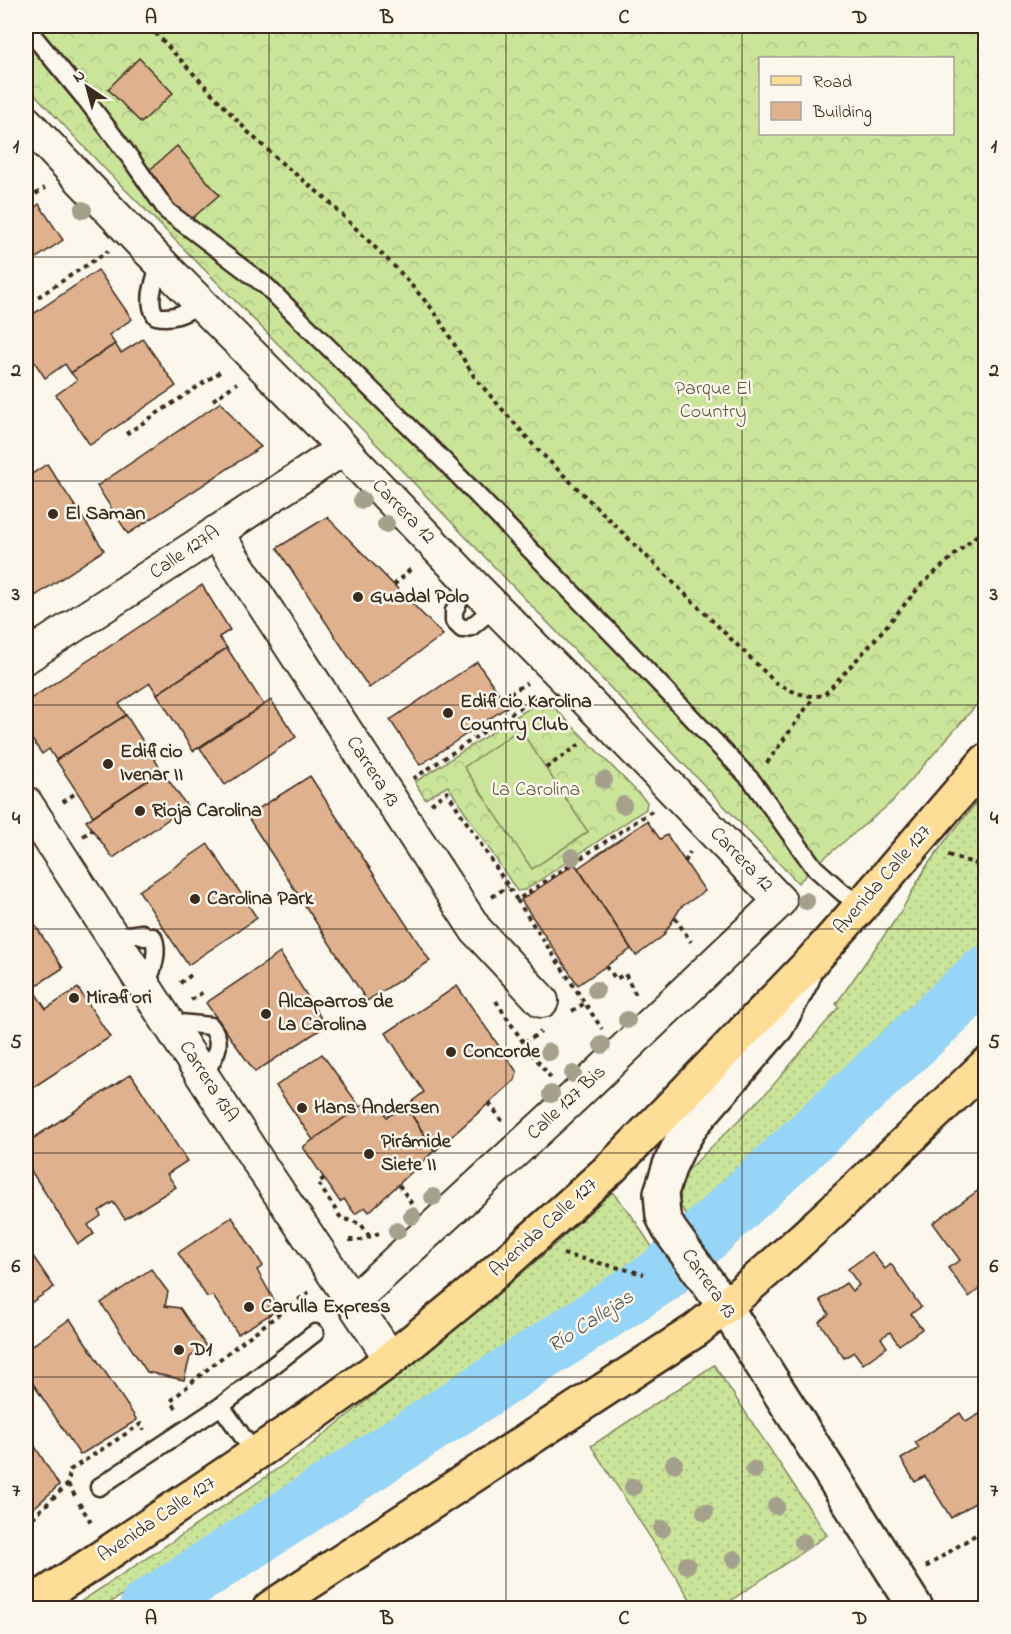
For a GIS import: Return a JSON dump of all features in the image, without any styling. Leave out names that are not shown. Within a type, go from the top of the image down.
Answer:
[{"type":"main road","name":"Avenida Calle 127","points":[[26,1607],[255,1454],[391,1359],[475,1290],[612,1167],[813,960],[986,761]]},
{"type":"main road","points":[[270,1608],[696,1330],[720,1300],[775,1266],[986,1065]]},
{"type":"street","name":"Carrera 12","points":[[26,122],[780,901]]},
{"type":"street","name":"Calle 127A","points":[[26,657],[343,449]]},
{"type":"street","name":"Carrera 13","points":[[216,532],[476,930],[542,1001]]},
{"type":"street","name":"Carrera 13A","points":[[31,790],[110,932],[263,1169],[391,1359]]},
{"type":"street","name":"Calle 127 Bis","points":[[352,1302],[543,1126],[780,901]]},
{"type":"street","name":"Carrera 13","points":[[813,960],[777,1026],[693,1123],[681,1142],[670,1165],[661,1193],[663,1216],[669,1229],[720,1300],[916,1608]]},
{"type":"lane","points":[[26,27],[87,101],[167,211],[266,286],[442,459],[752,781],[814,867],[843,893],[862,905]]},
{"type":"lane","points":[[99,1487],[221,1406],[315,1333]]},
{"type":"lane","points":[[221,1406],[255,1454]]},
{"type":"path","points":[[149,26],[248,132],[283,164],[326,198],[399,271],[434,311],[475,378],[536,448],[777,684],[813,697],[825,695],[921,585],[986,527]]},
{"type":"path","points":[[38,297],[132,233]]},
{"type":"path","points":[[126,434],[250,354]]},
{"type":"path","points":[[411,780],[543,693],[537,686]]},
{"type":"path","points":[[752,781],[813,697]]},
{"type":"path","points":[[546,768],[581,744]]},
{"type":"path","points":[[26,761],[31,790]]},
{"type":"path","points":[[426,806],[447,792],[606,1034]]},
{"type":"path","points":[[517,900],[657,807]]},
{"type":"path","points":[[606,966],[616,979],[625,974],[652,1023]]},
{"type":"path","points":[[492,995],[521,1039],[551,1078],[544,1085]]},
{"type":"path","points":[[324,1178],[318,1183],[341,1218],[361,1224],[370,1237]]},
{"type":"path","points":[[404,1210],[420,1196]]},
{"type":"path","points":[[343,1239],[361,1240],[382,1231]]},
{"type":"path","points":[[536,1236],[548,1250],[644,1274]]},
{"type":"path","points":[[177,1409],[171,1401],[188,1385],[236,1346],[310,1292]]},
{"type":"path","points":[[26,1524],[68,1484],[70,1470],[141,1424],[145,1432]]},
{"type":"path","points":[[925,1568],[986,1528]]},
{"type":"green space","name":"Parque El Country","points":[[26,26],[985,26],[985,695],[891,803],[824,858],[798,883],[360,427],[103,167],[26,85]]},
{"type":"green space","name":"La Carolina","points":[[545,698],[647,802],[646,809],[525,890],[517,891],[448,786],[425,799],[415,782]]},
{"type":"green space","points":[[520,729],[588,832],[532,869],[464,767]]},
{"type":"green space","points":[[985,792],[985,944],[770,1157],[693,1223],[680,1206],[683,1175],[769,1090],[839,1007],[836,1004],[900,913],[926,867]]},
{"type":"green space","points":[[612,1192],[630,1213],[654,1250],[475,1369],[102,1608],[71,1608],[306,1449],[541,1257]]},
{"type":"green space","points":[[714,1365],[827,1535],[720,1608],[696,1608],[591,1446]]},
{"type":"building","points":[[139,58],[173,93],[141,123],[108,89]]},
{"type":"building","points":[[177,146],[219,195],[187,223],[145,174]]},
{"type":"building","points":[[26,195],[34,208],[39,204],[63,240],[26,265]]},
{"type":"building","points":[[98,270],[132,319],[109,335],[115,344],[71,373],[65,364],[45,378],[26,349],[26,319]]},
{"type":"building","points":[[143,339],[176,386],[90,445],[56,395],[77,380],[71,373],[115,344],[121,353]]},
{"type":"building","points":[[221,402],[243,430],[261,447],[128,534],[97,486]]},
{"type":"building","name":"El Saman","points":[[47,464],[104,550],[26,602],[26,478]]},
{"type":"building","name":"Guadal Polo","points":[[327,517],[443,635],[369,688],[277,548]]},
{"type":"building","points":[[202,585],[230,630],[219,637],[227,648],[157,694],[150,683],[119,704],[126,715],[56,760],[49,749],[42,754],[26,731],[26,702]]},
{"type":"building","points":[[227,648],[264,705],[193,751],[157,694]]},
{"type":"building","name":"Edificio Karolina Country Club","points":[[477,662],[507,707],[420,765],[390,720]]},
{"type":"building","points":[[271,700],[296,737],[225,785],[200,748]]},
{"type":"building","name":"Edificio Ivenar II","points":[[126,715],[162,771],[93,816],[56,760]]},
{"type":"building","name":"Rioja Carolina","points":[[162,771],[187,806],[113,858],[86,821]]},
{"type":"building","points":[[310,776],[430,961],[367,1001],[247,816]]},
{"type":"building","points":[[647,821],[660,839],[667,835],[705,891],[681,907],[663,936],[636,956],[578,868]]},
{"type":"building","name":"Carolina Park","points":[[208,844],[257,918],[188,965],[139,891]]},
{"type":"building","points":[[575,864],[631,949],[578,985],[521,900]]},
{"type":"building","name":"Mirafiori","points":[[31,919],[63,968],[32,988],[46,1009],[78,988],[110,1037],[26,1092],[26,923]]},
{"type":"building","name":"Alcaparros de La Carolina","points":[[280,953],[326,1026],[255,1072],[206,1003]]},
{"type":"building","name":"Concorde","points":[[457,986],[517,1072],[515,1080],[435,1151],[406,1106],[424,1092],[386,1033]]},
{"type":"building","points":[[322,1054],[360,1107],[313,1140],[276,1086]]},
{"type":"building","points":[[131,1074],[187,1161],[167,1174],[176,1187],[125,1219],[113,1202],[99,1211],[101,1216],[88,1225],[94,1234],[78,1244],[26,1163],[26,1143]]},
{"type":"building","name":"Pirámide Siete II","points":[[374,1097],[387,1117],[406,1106],[434,1151],[369,1212],[365,1207],[355,1214],[344,1199],[340,1202],[303,1147]]},
{"type":"building","points":[[986,1185],[986,1289],[983,1286],[969,1297],[948,1268],[960,1260],[933,1223]]},
{"type":"building","points":[[232,1217],[263,1266],[257,1270],[279,1309],[238,1334],[213,1296],[207,1297],[178,1253]]},
{"type":"building","points":[[26,1246],[54,1287],[26,1306]]},
{"type":"building","points":[[872,1252],[885,1269],[891,1264],[921,1307],[911,1314],[922,1329],[899,1345],[890,1332],[881,1338],[887,1347],[863,1364],[854,1352],[844,1358],[819,1322],[829,1314],[820,1300],[846,1283],[852,1291],[859,1285],[848,1269]]},
{"type":"building","points":[[151,1269],[168,1292],[165,1306],[180,1308],[206,1346],[190,1357],[184,1380],[147,1372],[101,1303]]},
{"type":"building","points":[[70,1319],[137,1420],[80,1455],[26,1373],[26,1350]]},
{"type":"building","points":[[986,1410],[986,1439],[982,1441],[986,1446],[986,1496],[951,1518],[925,1476],[915,1482],[901,1459],[919,1448],[915,1442],[960,1413],[966,1422]]},
{"type":"building","points":[[26,1432],[59,1485],[26,1515]]},
{"type":"waterway","name":"Río Callejas","points":[[147,1608],[662,1275],[986,973]]},
{"type":"place","name":"El Saman","points":[[53,514]]},
{"type":"place","name":"Guadal Polo","points":[[358,597]]},
{"type":"place","name":"Edificio Karolina Country Club","points":[[448,713]]},
{"type":"place","name":"Edificio Ivenar II","points":[[108,764]]},
{"type":"place","name":"Rioja Carolina","points":[[140,811]]},
{"type":"place","name":"Carolina Park","points":[[195,899]]},
{"type":"place","name":"Mirafiori","points":[[74,998]]},
{"type":"place","name":"Alcaparros de La Carolina","points":[[266,1014]]},
{"type":"place","name":"Concorde","points":[[451,1052]]},
{"type":"place","name":"Hans Andersen","points":[[302,1108]]},
{"type":"place","name":"Pirámide Siete II","points":[[369,1154]]},
{"type":"place","name":"Carulla Express","points":[[249,1307]]},
{"type":"place","name":"D1","points":[[179,1350]]}]
